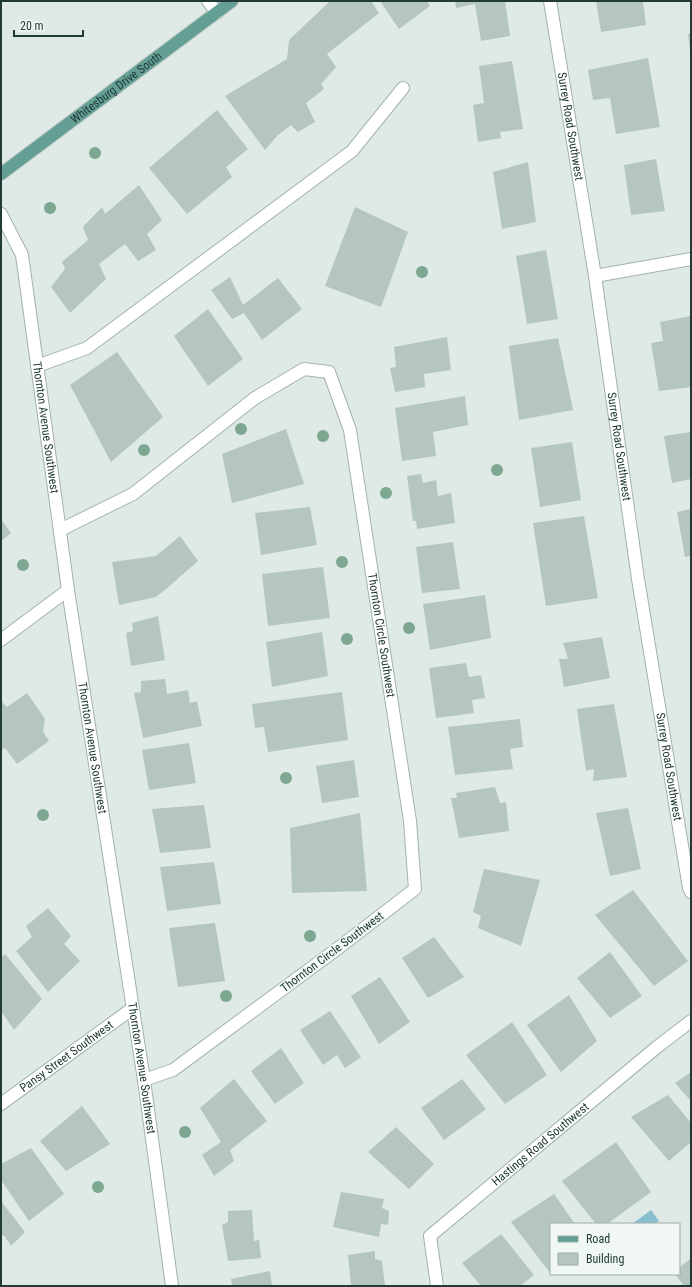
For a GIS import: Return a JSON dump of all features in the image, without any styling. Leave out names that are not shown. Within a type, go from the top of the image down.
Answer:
[{"type":"main road","name":"Whitesburg Drive South","points":[[1,174],[232,1]]},
{"type":"street","points":[[208,1],[217,13]]},
{"type":"street","name":"Surrey Road Southwest","points":[[550,1],[595,276],[638,579],[690,888]]},
{"type":"street","points":[[37,366],[87,348],[352,151],[403,88]]},
{"type":"street","name":"Thornton Avenue Southwest","points":[[1,214],[22,255],[68,590],[144,1080],[172,1286]]},
{"type":"street","points":[[595,276],[691,258]]},
{"type":"street","name":"Thornton Circle Southwest","points":[[60,530],[133,494],[255,398],[304,369],[330,372],[350,430],[410,821],[415,889],[337,950],[173,1070],[144,1080]]},
{"type":"street","points":[[1,640],[68,590]]},
{"type":"street","name":"Pansy Street Southwest","points":[[1,1104],[133,1008]]},
{"type":"street","name":"Hastings Road Southwest","points":[[437,1286],[430,1236],[657,1047],[691,1021]]},
{"type":"water","points":[[651,1210],[659,1221],[656,1223],[633,1223]]},
{"type":"building","points":[[330,1],[371,1],[379,13],[327,54],[336,67],[321,84],[324,89],[306,103],[315,122],[298,132],[291,125],[278,135],[265,150],[225,96],[287,59],[289,40]]},
{"type":"building","points":[[380,1],[427,1],[430,6],[399,29]]},
{"type":"building","points":[[455,1],[505,1],[510,36],[481,41],[475,4],[456,8]]},
{"type":"building","points":[[596,1],[643,1],[646,25],[601,32]]},
{"type":"building","points":[[691,33],[691,51],[690,51],[688,34]]},
{"type":"building","points":[[648,58],[660,127],[616,134],[610,98],[593,100],[588,70]]},
{"type":"building","points":[[512,61],[523,129],[500,132],[501,138],[478,142],[473,105],[484,103],[479,66]]},
{"type":"building","points":[[217,110],[248,149],[226,167],[232,177],[187,214],[149,168]]},
{"type":"building","points":[[656,159],[665,211],[631,215],[624,165]]},
{"type":"building","points":[[528,162],[536,222],[502,229],[493,172]]},
{"type":"building","points":[[139,185],[162,220],[147,234],[156,250],[138,261],[125,244],[99,264],[106,279],[70,313],[51,287],[65,269],[62,262],[88,240],[83,227],[102,207],[105,214]]},
{"type":"building","points":[[355,207],[408,232],[381,307],[325,286]]},
{"type":"building","points":[[546,250],[558,319],[527,324],[516,256]]},
{"type":"building","points":[[230,277],[243,305],[278,278],[302,309],[262,340],[244,313],[232,319],[211,290]]},
{"type":"building","points":[[208,309],[243,359],[208,386],[174,336]]},
{"type":"building","points":[[691,316],[691,387],[659,391],[651,343],[663,341],[660,322]]},
{"type":"building","points":[[447,337],[451,370],[424,374],[425,387],[395,392],[390,368],[396,367],[394,347]]},
{"type":"building","points":[[558,338],[573,410],[519,420],[509,346]]},
{"type":"building","points":[[117,352],[163,417],[111,462],[70,385]]},
{"type":"building","points":[[465,396],[468,425],[433,432],[436,456],[402,461],[395,408]]},
{"type":"building","points":[[286,429],[304,484],[232,503],[222,454]]},
{"type":"building","points":[[691,432],[691,479],[672,483],[664,436]]},
{"type":"building","points":[[572,442],[581,500],[540,507],[531,448]]},
{"type":"building","points":[[421,474],[423,483],[436,480],[438,496],[451,493],[455,523],[417,529],[416,521],[413,521],[407,476]]},
{"type":"building","points":[[310,507],[317,545],[261,555],[255,513]]},
{"type":"building","points":[[691,509],[691,556],[685,557],[677,512]]},
{"type":"building","points":[[584,516],[598,598],[546,606],[533,523]]},
{"type":"building","points":[[1,519],[11,533],[1,541]]},
{"type":"building","points":[[180,536],[198,561],[156,597],[119,605],[112,562],[156,556]]},
{"type":"building","points":[[453,542],[460,589],[422,593],[416,547]]},
{"type":"building","points":[[323,567],[330,618],[268,626],[262,574]]},
{"type":"building","points":[[485,595],[491,638],[430,650],[423,604]]},
{"type":"building","points":[[158,616],[165,660],[131,666],[126,633],[133,631],[132,623]]},
{"type":"building","points":[[322,632],[328,676],[272,687],[266,642]]},
{"type":"building","points":[[602,637],[610,678],[564,687],[559,659],[568,659],[563,643]]},
{"type":"building","points":[[466,663],[469,677],[481,675],[485,698],[472,700],[474,713],[436,718],[429,668]]},
{"type":"building","points":[[165,679],[167,694],[188,690],[190,703],[197,701],[202,726],[143,738],[134,693],[141,692],[141,681]]},
{"type":"building","points":[[342,692],[348,740],[268,752],[264,727],[255,728],[252,704]]},
{"type":"building","points":[[27,693],[45,719],[43,731],[49,741],[17,764],[5,748],[2,750],[1,748],[1,701],[7,707]]},
{"type":"building","points":[[614,704],[627,777],[593,781],[594,769],[586,771],[577,709]]},
{"type":"building","points":[[520,719],[523,747],[510,749],[513,769],[455,775],[448,727]]},
{"type":"building","points":[[189,743],[196,783],[149,790],[142,750]]},
{"type":"building","points":[[354,760],[359,797],[322,803],[316,766]]},
{"type":"building","points":[[495,787],[500,803],[506,802],[509,831],[459,838],[451,798],[457,798],[456,793]]},
{"type":"building","points":[[204,805],[211,848],[160,853],[152,809]]},
{"type":"building","points":[[628,808],[641,869],[610,876],[596,813]]},
{"type":"building","points":[[360,813],[367,891],[292,893],[290,828]]},
{"type":"building","points":[[214,862],[221,904],[167,911],[160,867]]},
{"type":"building","points":[[484,869],[540,880],[521,946],[478,928],[481,916],[473,912]]},
{"type":"building","points":[[633,890],[688,961],[654,986],[595,915]]},
{"type":"building","points":[[48,908],[71,936],[64,944],[80,961],[48,992],[16,951],[32,937],[26,926]]},
{"type":"building","points":[[215,923],[225,981],[178,987],[169,928]]},
{"type":"building","points":[[434,937],[464,977],[428,998],[402,958]]},
{"type":"building","points":[[610,952],[642,996],[610,1018],[577,978]]},
{"type":"building","points":[[5,954],[42,999],[14,1030],[1,1011],[1,958]]},
{"type":"building","points":[[380,977],[410,1022],[379,1044],[351,996]]},
{"type":"building","points":[[569,995],[597,1041],[561,1072],[527,1025]]},
{"type":"building","points":[[330,1011],[361,1057],[345,1068],[337,1055],[323,1065],[300,1030]]},
{"type":"building","points":[[512,1022],[547,1075],[505,1104],[466,1055]]},
{"type":"building","points":[[281,1048],[304,1083],[275,1104],[251,1071]]},
{"type":"building","points":[[691,1072],[691,1101],[675,1083]]},
{"type":"building","points":[[234,1079],[267,1121],[230,1150],[234,1161],[214,1176],[202,1155],[221,1142],[200,1108]]},
{"type":"building","points":[[462,1079],[486,1109],[444,1140],[421,1108]]},
{"type":"building","points":[[668,1095],[691,1123],[691,1142],[669,1161],[631,1117]]},
{"type":"building","points":[[82,1106],[110,1144],[66,1171],[40,1141]]},
{"type":"building","points":[[396,1127],[434,1164],[409,1189],[368,1152]]},
{"type":"building","points":[[616,1142],[651,1192],[608,1223],[595,1223],[562,1181]]},
{"type":"building","points":[[31,1148],[64,1194],[29,1221],[1,1180],[1,1164]]},
{"type":"building","points":[[341,1192],[384,1199],[382,1208],[389,1211],[388,1225],[381,1224],[379,1237],[333,1227]]},
{"type":"building","points":[[554,1194],[574,1223],[550,1223],[550,1273],[511,1222]]},
{"type":"building","points":[[1,1201],[25,1232],[11,1246],[4,1235],[1,1237]]},
{"type":"building","points":[[252,1210],[254,1241],[259,1240],[261,1258],[228,1261],[222,1225],[228,1222],[228,1211]]},
{"type":"building","points":[[501,1234],[534,1275],[520,1286],[481,1286],[462,1263]]},
{"type":"building","points":[[375,1251],[375,1259],[382,1261],[385,1286],[351,1286],[348,1255]]},
{"type":"building","points":[[691,1258],[691,1286],[684,1286],[676,1275],[680,1275],[680,1267]]},
{"type":"building","points":[[270,1271],[272,1286],[232,1286],[231,1279]]}]
